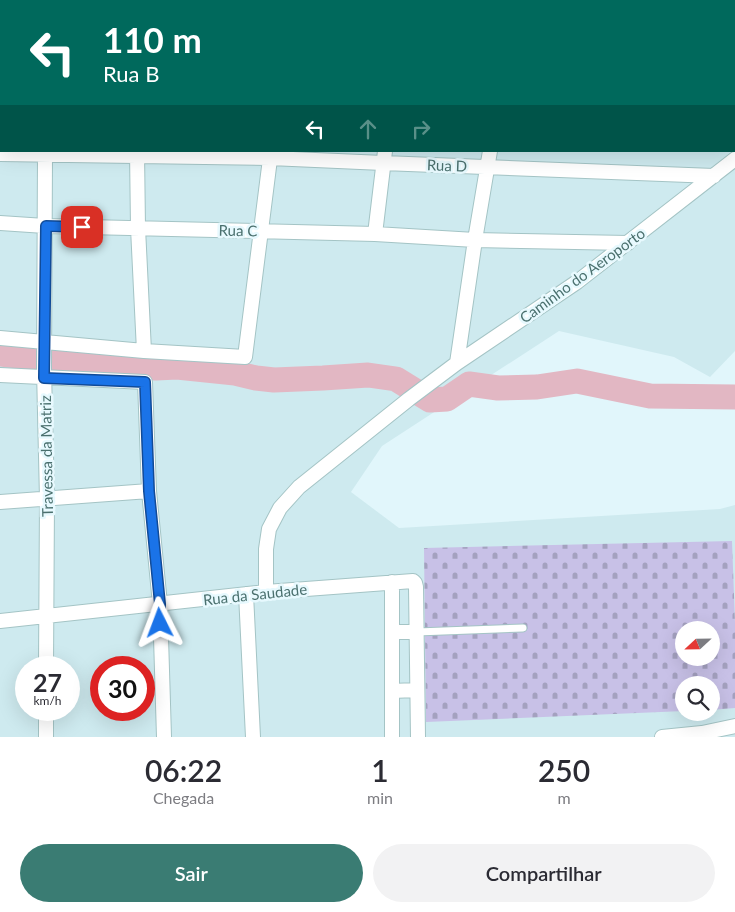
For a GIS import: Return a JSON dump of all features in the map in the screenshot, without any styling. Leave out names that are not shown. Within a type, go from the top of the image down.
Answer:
[{"type":"street","points":[[457,363],[490,152]]},
{"type":"street","name":"Rua D","points":[[0,154],[270,154],[384,157],[487,166],[714,176]]},
{"type":"street","points":[[138,154],[138,228],[144,352]]},
{"type":"street","points":[[0,338],[45,348],[244,357],[270,154]]},
{"type":"street","name":"Travessa da Matriz","points":[[45,155],[46,656]]},
{"type":"street","points":[[375,234],[384,157]]},
{"type":"street","name":"Caminho do Aeroporto","points":[[266,592],[266,549],[270,529],[280,508],[298,487],[426,386],[577,282],[735,159]]},
{"type":"street","name":"Rua C","points":[[0,223],[46,226],[375,234],[475,240],[628,243]]},
{"type":"street","points":[[0,375],[44,374],[145,382],[149,491],[160,604],[164,737]]},
{"type":"street","points":[[0,502],[149,491]]},
{"type":"street","name":"Rua da Saudade","points":[[0,621],[266,592],[411,580],[415,582],[416,587],[416,632]]},
{"type":"street","points":[[392,582],[392,737]]},
{"type":"street","points":[[246,594],[253,737]]},
{"type":"street","points":[[392,632],[416,632],[418,737]]},
{"type":"street","points":[[392,691],[417,690]]},
{"type":"street","points":[[46,721],[46,737]]},
{"type":"street","points":[[662,737],[702,733],[735,726]]},
{"type":"lane","points":[[416,632],[523,628]]},
{"type":"shaded area","points":[[0,152],[735,152],[735,351],[710,377],[674,357],[559,331],[382,446],[351,492],[399,528],[720,509],[735,505],[735,737],[0,737]]},
{"type":"green space","points":[[732,541],[735,623],[735,708],[720,709],[720,676],[675,676],[675,711],[426,722],[424,548]]},
{"type":"waterway","points":[[0,354],[117,366],[177,367],[235,373],[274,380],[368,375],[396,379],[430,400],[447,399],[469,384],[498,388],[537,387],[577,381],[650,396],[735,397]]},
{"type":"route","points":[[82,227],[46,226],[44,378],[145,382],[149,491],[160,604],[160,623]]}]
